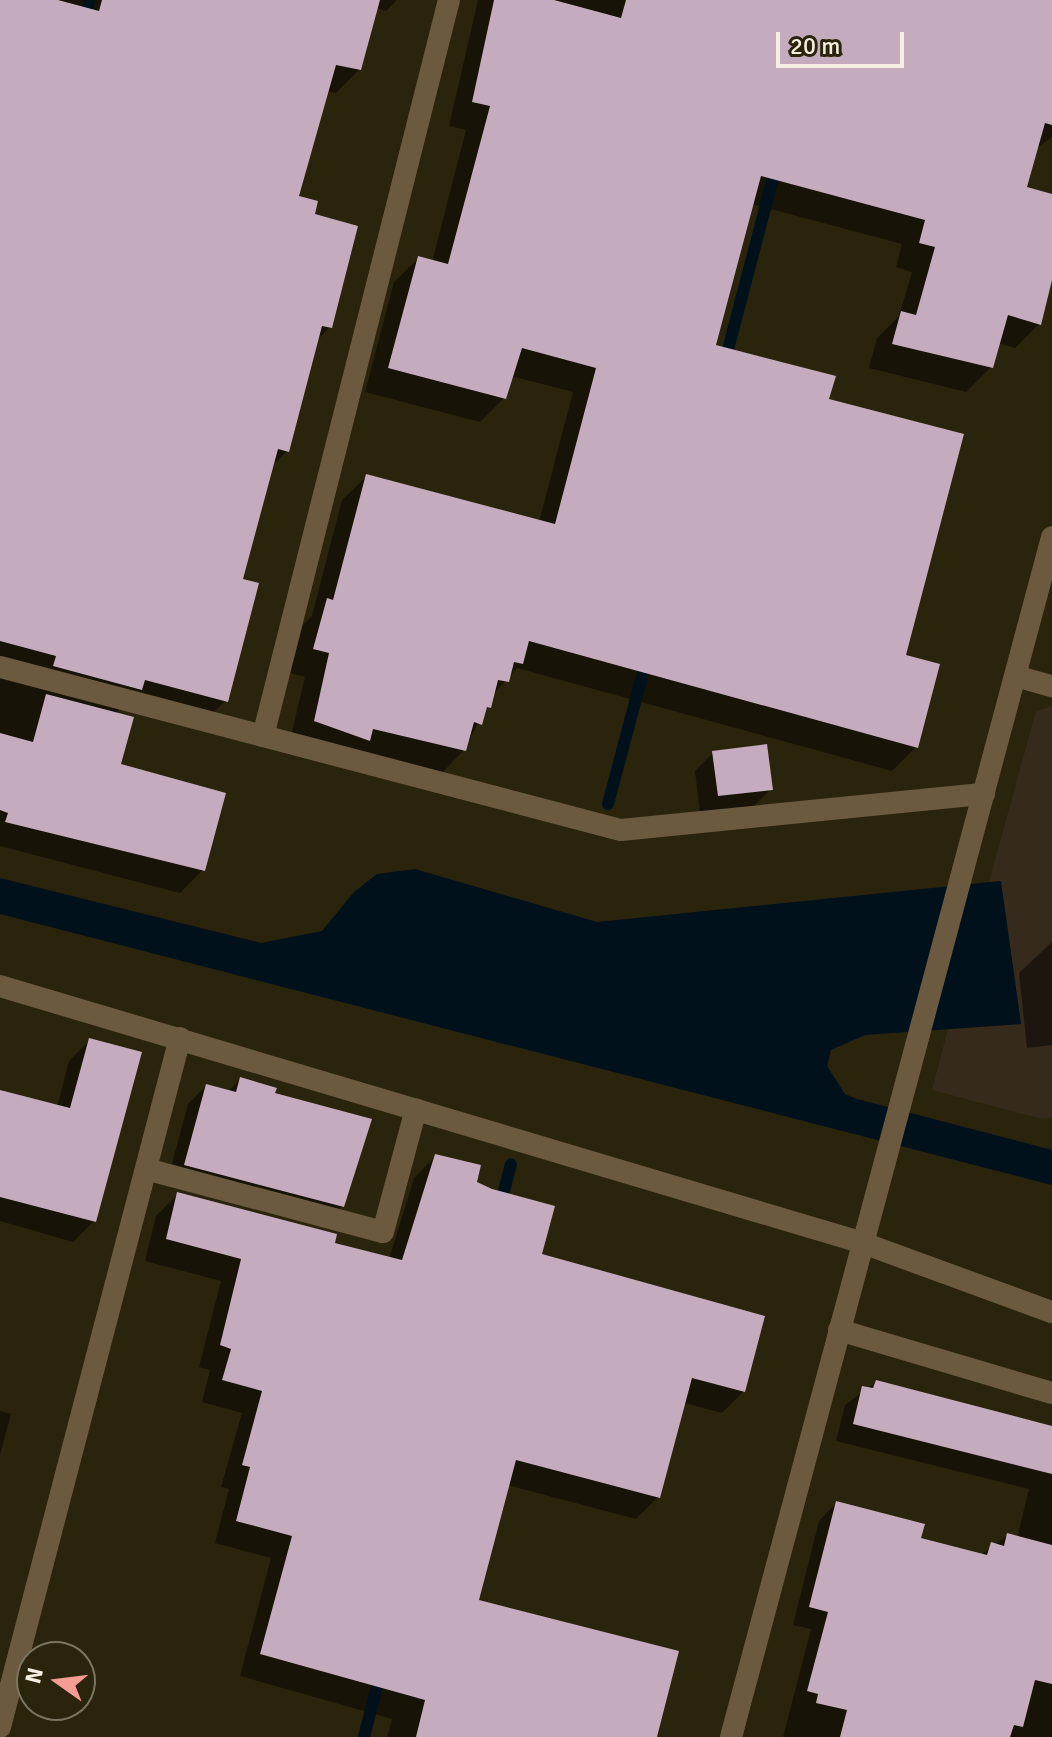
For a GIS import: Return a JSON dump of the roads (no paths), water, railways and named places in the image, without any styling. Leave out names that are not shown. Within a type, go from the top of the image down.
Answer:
[{"type":"street","points":[[263,736],[449,0]]},
{"type":"street","points":[[731,1737],[1052,537]]},
{"type":"street","points":[[0,667],[621,830],[984,794]]},
{"type":"street","points":[[1016,676],[1052,686]]},
{"type":"street","points":[[0,986],[863,1243],[1052,1312]]},
{"type":"street","points":[[0,1727],[180,1038]]},
{"type":"street","points":[[146,1169],[383,1232],[416,1109]]},
{"type":"street","points":[[839,1330],[1052,1393]]},
{"type":"water","points":[[415,869],[597,922],[1001,881],[1021,1024],[865,1035],[831,1050],[827,1066],[845,1094],[857,1099],[1052,1150],[1052,1185],[0,914],[0,878],[261,943],[322,931],[354,892],[377,874]]},
{"type":"waterway","points":[[83,24],[90,0]]},
{"type":"waterway","points":[[725,361],[776,166]]},
{"type":"waterway","points":[[608,804],[647,657]]},
{"type":"waterway","points":[[500,1207],[511,1164]]},
{"type":"waterway","points":[[364,1737],[380,1674]]}]
